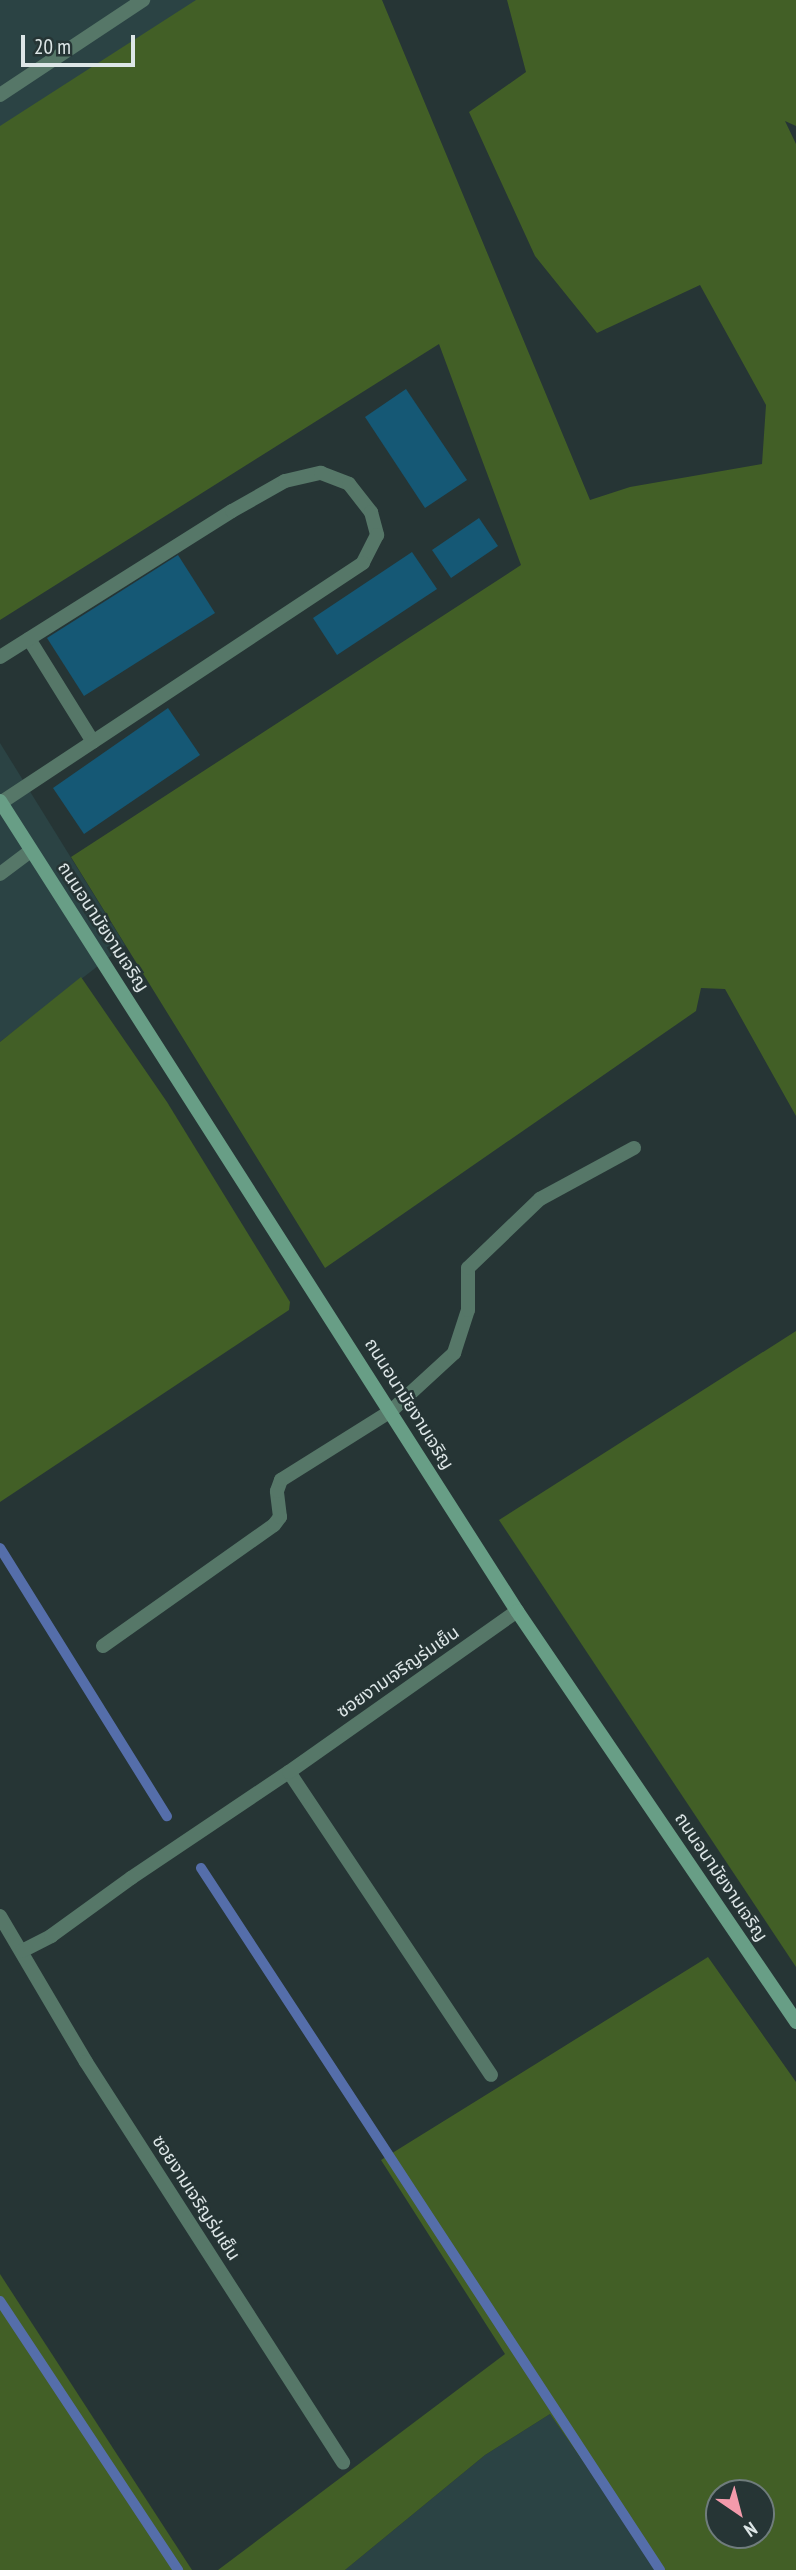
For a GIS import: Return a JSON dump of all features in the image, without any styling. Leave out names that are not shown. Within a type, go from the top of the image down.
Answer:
[{"type":"street","points":[[0,95],[143,0]]},
{"type":"street","points":[[0,657],[232,511],[285,481],[321,473],[349,484],[371,512],[377,535],[363,563],[1,802]]},
{"type":"street","points":[[29,639],[93,742]]},
{"type":"street","name":"ถนนอนามัยงามเจริญ","points":[[1,802],[517,1611],[796,2022]]},
{"type":"street","points":[[0,874],[30,851]]},
{"type":"street","points":[[103,1646],[275,1525],[280,1517],[277,1491],[281,1480],[391,1411],[454,1353],[468,1310],[468,1268],[540,1199],[634,1148]]},
{"type":"street","name":"ซอยงามเจริญร่มเย็น","points":[[22,1951],[51,1936],[517,1611]]},
{"type":"street","points":[[289,1772],[491,2074]]},
{"type":"street","name":"ซอยงามเจริญร่มเย็น","points":[[0,1916],[86,2062],[342,2463]]},
{"type":"shaded area","points":[[0,0],[199,0],[0,127]]},
{"type":"shaded area","points":[[0,743],[125,945],[0,1042]]},
{"type":"shaded area","points":[[550,2414],[659,2570],[345,2570],[485,2455]]},
{"type":"green space","points":[[196,0],[382,0],[590,500],[630,487],[762,464],[766,405],[700,285],[597,333],[535,256],[469,112],[526,72],[507,0],[796,0],[796,126],[785,121],[796,144],[796,1116],[725,989],[701,988],[696,1011],[325,1268],[71,857],[521,565],[439,344],[0,620],[0,126]]},
{"type":"green space","points":[[81,977],[167,1102],[290,1302],[289,1310],[0,1502],[0,1042]]},
{"type":"green space","points":[[796,1331],[796,1967],[499,1520]]},
{"type":"green space","points":[[708,1957],[796,2082],[796,2570],[659,2570],[550,2414],[485,2455],[345,2570],[218,2570],[505,2354],[381,2160]]},
{"type":"green space","points":[[0,2274],[192,2570],[0,2570]]},
{"type":"building","points":[[406,389],[467,480],[425,508],[365,417]]},
{"type":"building","points":[[479,518],[498,546],[451,578],[432,550]]},
{"type":"building","points":[[412,552],[437,589],[337,655],[313,618]]},
{"type":"building","points":[[178,555],[215,613],[84,696],[47,638]]},
{"type":"building","points":[[168,708],[200,755],[84,834],[53,788]]},
{"type":"waterway","points":[[0,1548],[167,1816]]},
{"type":"waterway","points":[[201,1868],[660,2570]]},
{"type":"waterway","points":[[0,2301],[178,2570]]}]
